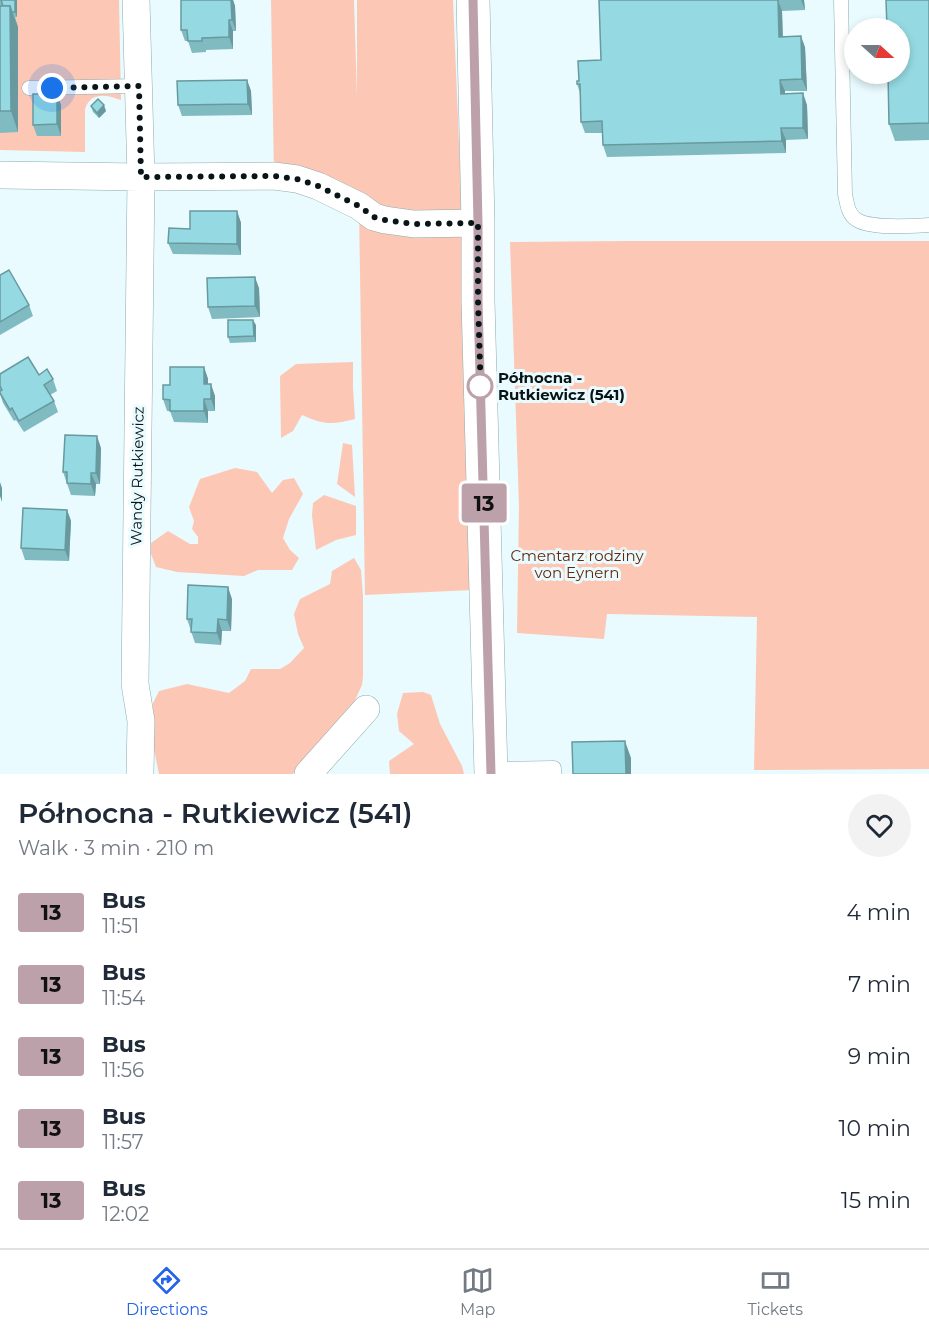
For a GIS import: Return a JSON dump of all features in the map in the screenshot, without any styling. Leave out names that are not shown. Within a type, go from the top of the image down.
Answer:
[{"type":"street","name":"Wandy Rutkiewicz","points":[[136,0],[141,177],[135,684],[141,721],[140,774]]},
{"type":"street","points":[[473,0],[478,301],[491,772]]},
{"type":"street","points":[[0,175],[274,176],[297,179],[318,186],[359,206],[374,217],[414,224],[478,223]]},
{"type":"street","points":[[308,774],[366,709]]},
{"type":"lane","points":[[841,0],[845,194],[849,210],[856,220],[884,226],[929,225]]},
{"type":"lane","points":[[29,88],[139,86]]},
{"type":"lane","points":[[491,772],[554,768],[554,774]]},
{"type":"green space","points":[[0,0],[119,0],[121,100],[100,96],[91,99],[88,103],[85,109],[85,152],[0,150]]},
{"type":"green space","points":[[271,0],[354,0],[357,98],[357,0],[453,0],[462,215],[472,590],[365,595],[359,207],[274,176]]},
{"type":"green space","name":"Cmentarz rodziny von Eynern","points":[[929,241],[929,769],[754,770],[757,617],[607,614],[604,639],[517,633],[519,506],[510,242]]},
{"type":"green space","points":[[353,362],[355,419],[328,423],[302,415],[293,431],[281,438],[280,376],[296,364]]},
{"type":"green space","points":[[343,443],[352,445],[355,497],[337,484]]},
{"type":"green space","points":[[235,468],[257,472],[272,493],[283,480],[294,478],[303,494],[289,519],[283,538],[290,550],[299,558],[292,570],[258,570],[244,576],[177,572],[156,567],[151,554],[151,543],[168,531],[190,544],[198,544],[198,537],[192,529],[194,521],[189,507],[200,479]]},
{"type":"green space","points":[[324,495],[356,506],[356,535],[336,540],[316,550],[313,503]]},
{"type":"green space","points":[[354,558],[361,570],[363,596],[363,677],[352,713],[306,757],[293,774],[159,774],[153,744],[153,703],[159,691],[187,684],[229,693],[245,681],[251,669],[280,669],[290,663],[304,648],[298,634],[294,614],[300,599],[330,584],[332,571]]},
{"type":"green space","points":[[423,692],[431,695],[440,724],[464,774],[390,774],[389,761],[414,744],[399,731],[397,714],[403,693]]},
{"type":"building","points":[[1,0],[15,0],[15,12],[12,12],[10,6],[3,6]]},
{"type":"building","points":[[181,0],[231,0],[232,20],[229,20],[229,37],[188,41],[187,30],[181,30]]},
{"type":"building","points":[[599,0],[778,0],[779,37],[801,36],[802,79],[780,80],[781,94],[803,93],[803,128],[781,128],[782,141],[603,145],[602,121],[581,122],[580,84],[577,84],[579,81],[578,61],[601,60]]},
{"type":"building","points":[[886,0],[929,0],[929,123],[889,124],[888,84],[910,84],[910,18],[887,18]]},
{"type":"building","points":[[0,6],[10,6],[11,111],[0,111]]},
{"type":"building","points":[[247,80],[248,104],[178,105],[177,81]]},
{"type":"building","points":[[33,94],[57,94],[57,124],[33,125]]},
{"type":"building","points":[[98,99],[104,105],[97,113],[91,106]]},
{"type":"building","points":[[190,211],[237,211],[237,244],[168,243],[169,228],[190,229]]},
{"type":"building","points":[[9,270],[29,305],[0,322],[0,275]]},
{"type":"building","points":[[255,277],[255,306],[208,307],[207,278]]},
{"type":"building","points":[[228,320],[253,320],[254,336],[228,337]]},
{"type":"building","points":[[28,357],[39,375],[47,369],[53,379],[44,385],[54,401],[19,421],[0,393],[2,390],[0,374]]},
{"type":"building","points":[[170,367],[204,367],[204,384],[211,384],[211,399],[204,399],[204,411],[170,411],[170,400],[163,399],[163,385],[170,385]]},
{"type":"building","points":[[65,435],[97,436],[96,473],[91,473],[91,484],[67,483],[67,472],[63,472]]},
{"type":"building","points":[[23,508],[67,510],[65,550],[21,548]]},
{"type":"building","points":[[188,585],[228,587],[227,620],[218,619],[217,633],[191,632],[192,619],[187,619]]},
{"type":"building","points":[[625,741],[626,774],[573,774],[572,742]]},
{"type":"bus line","name":"13","points":[[473,0],[478,301],[491,774]]},
{"type":"place","name":"Północna - Rutkiewicz (541)","points":[[480,386]]},
{"type":"route","points":[[52,88],[139,86],[141,177],[274,176],[297,179],[318,186],[359,206],[374,217],[385,220],[414,224],[478,223],[481,397],[480,386]]}]
